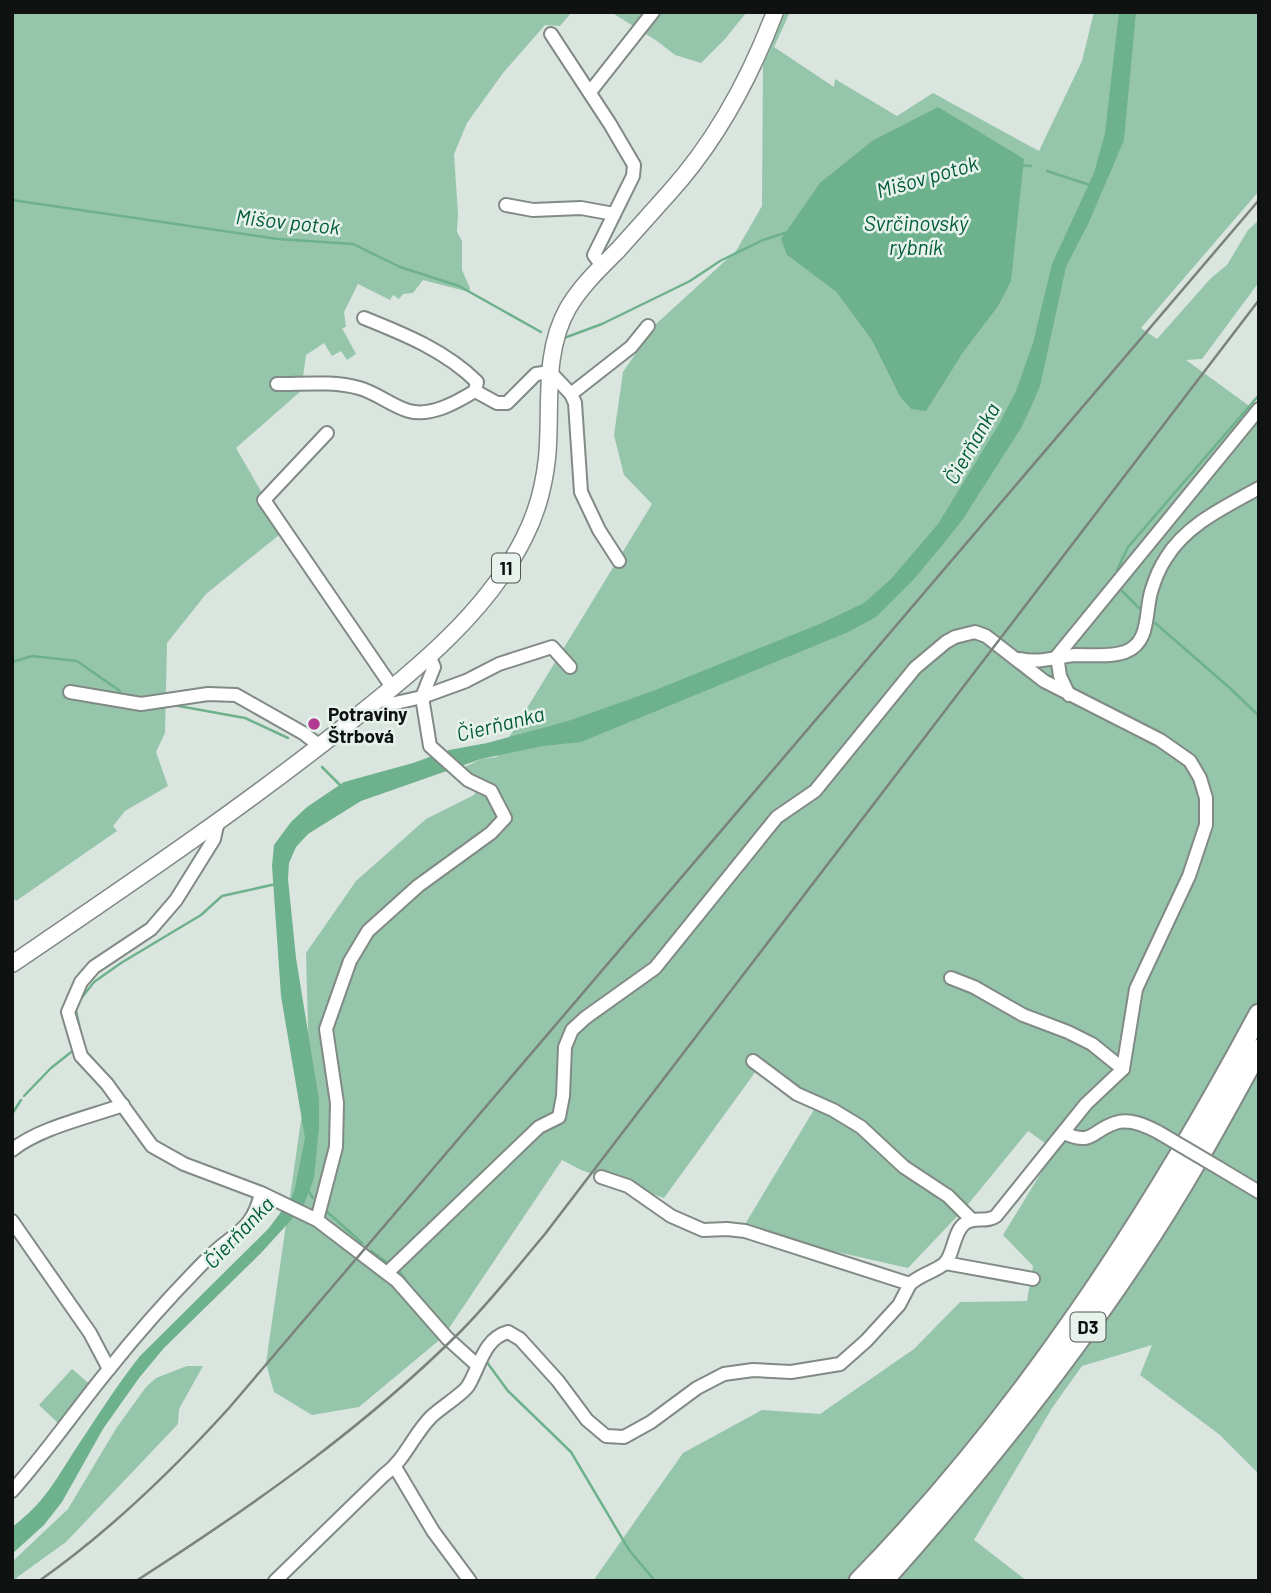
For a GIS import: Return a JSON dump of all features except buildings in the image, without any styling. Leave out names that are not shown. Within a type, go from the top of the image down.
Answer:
[{"type":"highway","name":"D3","points":[[859,1581],[911,1525],[984,1438],[1081,1309],[1161,1189],[1213,1101],[1259,1014]]},
{"type":"highway","name":"D3","points":[[883,1581],[1006,1438],[1095,1319],[1175,1197],[1259,1049]]},
{"type":"main road","name":"11","points":[[12,964],[218,821],[320,746],[456,631],[490,591],[514,556],[538,505],[545,475],[554,342],[565,314],[578,293],[672,190],[719,127],[749,75],[775,12]]},
{"type":"street","points":[[590,92],[653,12]]},
{"type":"street","points":[[551,34],[634,165],[633,176],[594,255],[602,266]]},
{"type":"street","points":[[506,205],[533,210],[581,208],[614,214]]},
{"type":"street","points":[[277,384],[360,388],[408,411],[422,413],[457,402],[475,391],[477,382],[464,369],[411,337],[364,318]]},
{"type":"street","points":[[571,394],[631,347],[649,326]]},
{"type":"street","points":[[475,391],[497,403],[507,403],[536,374],[550,372],[571,394],[575,403],[579,433],[581,492],[599,530],[619,561]]},
{"type":"street","points":[[1069,695],[1060,676],[1057,656],[1259,409]]},
{"type":"street","points":[[327,433],[264,500],[387,692],[391,704],[422,697],[467,681],[499,664],[552,647],[570,667]]},
{"type":"street","points":[[1016,659],[1029,662],[1044,661],[1057,656],[1122,653],[1137,646],[1144,631],[1152,592],[1165,559],[1182,538],[1205,518],[1259,488]]},
{"type":"street","points":[[388,1272],[539,1126],[559,1118],[563,1096],[565,1047],[572,1030],[656,968],[777,817],[815,791],[915,668],[946,642],[965,633],[975,632],[986,636],[1044,681],[1160,740],[1190,761],[1200,778],[1206,798],[1206,825],[1189,876],[1136,989],[1123,1069],[1086,1104],[996,1216],[990,1220],[972,1220],[964,1224],[945,1263]]},
{"type":"street","points":[[317,1220],[336,1147],[337,1103],[326,1029],[350,961],[368,931],[418,886],[491,833],[505,818],[491,790],[468,780],[430,746],[422,697],[434,667],[429,655]]},
{"type":"street","points":[[70,692],[141,704],[208,694],[236,695],[303,733],[320,746]]},
{"type":"street","points":[[218,821],[214,839],[176,900],[151,929],[94,967],[80,982],[68,1012],[81,1056],[107,1084],[152,1146],[184,1164],[264,1194],[317,1220],[360,1255],[388,1272],[447,1338],[477,1365]]},
{"type":"street","points":[[951,978],[974,987],[1023,1015],[1092,1044],[1123,1069]]},
{"type":"street","points":[[753,1061],[797,1094],[833,1110],[861,1127],[899,1163],[948,1196],[972,1220]]},
{"type":"street","points":[[12,1150],[20,1143],[58,1127],[122,1105]]},
{"type":"street","points":[[1064,1133],[1076,1139],[1085,1139],[1115,1123],[1125,1121],[1145,1125],[1259,1192]]},
{"type":"street","points":[[601,1177],[628,1186],[671,1216],[703,1230],[746,1231],[910,1284]]},
{"type":"street","points":[[12,1491],[108,1369],[191,1275],[218,1248],[248,1226],[264,1194]]},
{"type":"street","points":[[12,1221],[90,1333],[108,1369]]},
{"type":"street","points":[[275,1581],[395,1466],[429,1419],[445,1403],[467,1388],[487,1346],[508,1332],[515,1335],[558,1381],[587,1420],[606,1436],[624,1437],[651,1422],[697,1388],[724,1374],[753,1370],[791,1372],[840,1364],[866,1341],[899,1305],[910,1284],[920,1275],[945,1263],[1033,1279]]},
{"type":"street","points":[[395,1466],[433,1531],[470,1581]]},
{"type":"shaded area","points":[[12,12],[572,12],[560,26],[545,25],[503,73],[467,123],[454,154],[457,232],[462,241],[462,270],[470,288],[469,292],[423,280],[413,293],[403,294],[399,299],[393,295],[390,300],[358,284],[344,312],[346,327],[342,328],[356,354],[347,360],[341,351],[332,356],[324,343],[306,355],[301,391],[236,448],[284,531],[206,594],[167,643],[165,733],[156,752],[168,786],[125,811],[113,826],[117,831],[16,901],[12,896]]},
{"type":"shaded area","points":[[611,12],[746,13],[701,63],[675,55]]},
{"type":"shaded area","points":[[780,12],[790,12],[774,47],[834,87],[835,79],[897,116],[933,93],[1039,151],[1082,61],[1094,12],[1259,12],[1259,191],[1141,328],[1157,339],[1211,278],[1227,265],[1248,230],[1259,220],[1259,282],[1202,359],[1186,360],[1259,413],[1259,1474],[1220,1435],[1140,1375],[1152,1345],[1082,1366],[1052,1408],[974,1540],[1027,1581],[593,1581],[683,1453],[762,1410],[820,1414],[914,1349],[960,1302],[1027,1301],[1033,1266],[1003,1235],[1055,1150],[1028,1131],[965,1208],[908,1268],[815,1247],[744,1226],[815,1108],[756,1071],[664,1198],[581,1170],[562,1160],[443,1337],[359,1407],[312,1415],[274,1392],[266,1363],[309,1065],[306,953],[356,881],[426,819],[474,795],[481,783],[461,769],[481,759],[497,757],[652,504],[624,475],[614,435],[623,372],[656,324],[736,251],[762,206],[763,57]],"holes":[[[787,255],[997,308],[962,354],[911,409],[900,397],[871,339],[836,292]]]},
{"type":"shaded area","points":[[187,1366],[203,1366],[179,1409],[178,1424],[66,1542],[12,1581],[12,1562],[68,1509],[117,1427],[146,1387],[156,1378]]},
{"type":"shaded area","points":[[72,1369],[92,1386],[58,1423],[39,1405]]},
{"type":"water","points":[[1119,12],[1136,12],[1124,140],[1089,222],[1066,267],[1040,386],[1021,428],[963,519],[914,579],[876,617],[846,633],[581,742],[543,746],[481,759],[361,801],[308,834],[296,847],[289,863],[288,879],[296,958],[319,1100],[314,1178],[303,1207],[261,1253],[164,1348],[103,1429],[62,1502],[44,1525],[12,1554],[12,1527],[47,1493],[140,1356],[269,1228],[292,1197],[305,1138],[281,996],[272,866],[274,845],[291,822],[307,807],[344,782],[449,750],[487,743],[568,721],[653,691],[822,623],[864,603],[891,579],[938,524],[1016,391],[1033,343],[1052,264],[1094,173],[1105,133]]},
{"type":"water","name":"Svrčinovský rybník","points":[[938,107],[1024,159],[1011,281],[997,308],[962,354],[926,411],[911,409],[900,397],[871,339],[836,292],[787,255],[781,239],[820,183],[872,141]]},
{"type":"waterway","name":"Mišov potok","points":[[1020,165],[1031,166]]},
{"type":"waterway","name":"Mišov potok","points":[[1047,171],[1090,185]]},
{"type":"waterway","name":"Mišov potok","points":[[12,200],[278,239],[353,244],[400,267],[459,286],[541,332]]},
{"type":"waterway","name":"Mišov potok","points":[[564,338],[602,324],[690,281],[720,261],[763,240],[788,232]]},
{"type":"waterway","points":[[1117,570],[1128,547],[1259,395]]},
{"type":"waterway","points":[[1122,591],[1139,608]]},
{"type":"waterway","points":[[1155,623],[1259,716]]},
{"type":"waterway","points":[[12,662],[32,656],[77,661],[120,691]]},
{"type":"waterway","points":[[173,705],[245,718],[288,738]]},
{"type":"waterway","points":[[322,767],[342,787]]},
{"type":"waterway","points":[[79,1001],[94,982],[201,915],[222,896],[276,884]]},
{"type":"waterway","points":[[75,1006],[81,1034]]},
{"type":"waterway","points":[[24,1096],[51,1068],[75,1049]]},
{"type":"waterway","points":[[12,1114],[21,1100]]},
{"type":"waterway","points":[[307,1189],[313,1198]]},
{"type":"waterway","points":[[325,1210],[362,1243]]},
{"type":"waterway","points":[[371,1251],[389,1264]]},
{"type":"waterway","points":[[399,1271],[409,1285]]},
{"type":"waterway","points":[[486,1361],[508,1391],[571,1452],[629,1550],[655,1581]]},
{"type":"railway","points":[[39,1581],[139,1500],[229,1408],[1259,200]]},
{"type":"railway","points":[[136,1581],[264,1495],[346,1433],[424,1367],[493,1296],[545,1234],[1259,300]]},
{"type":"place","name":"Potraviny Štrbová","points":[[314,724]]},
{"type":"water label","name":"Čierňanka","points":[[971,443]]},
{"type":"water label","name":"Čierňanka","points":[[500,723]]},
{"type":"water label","name":"Čierňanka","points":[[238,1232]]}]
